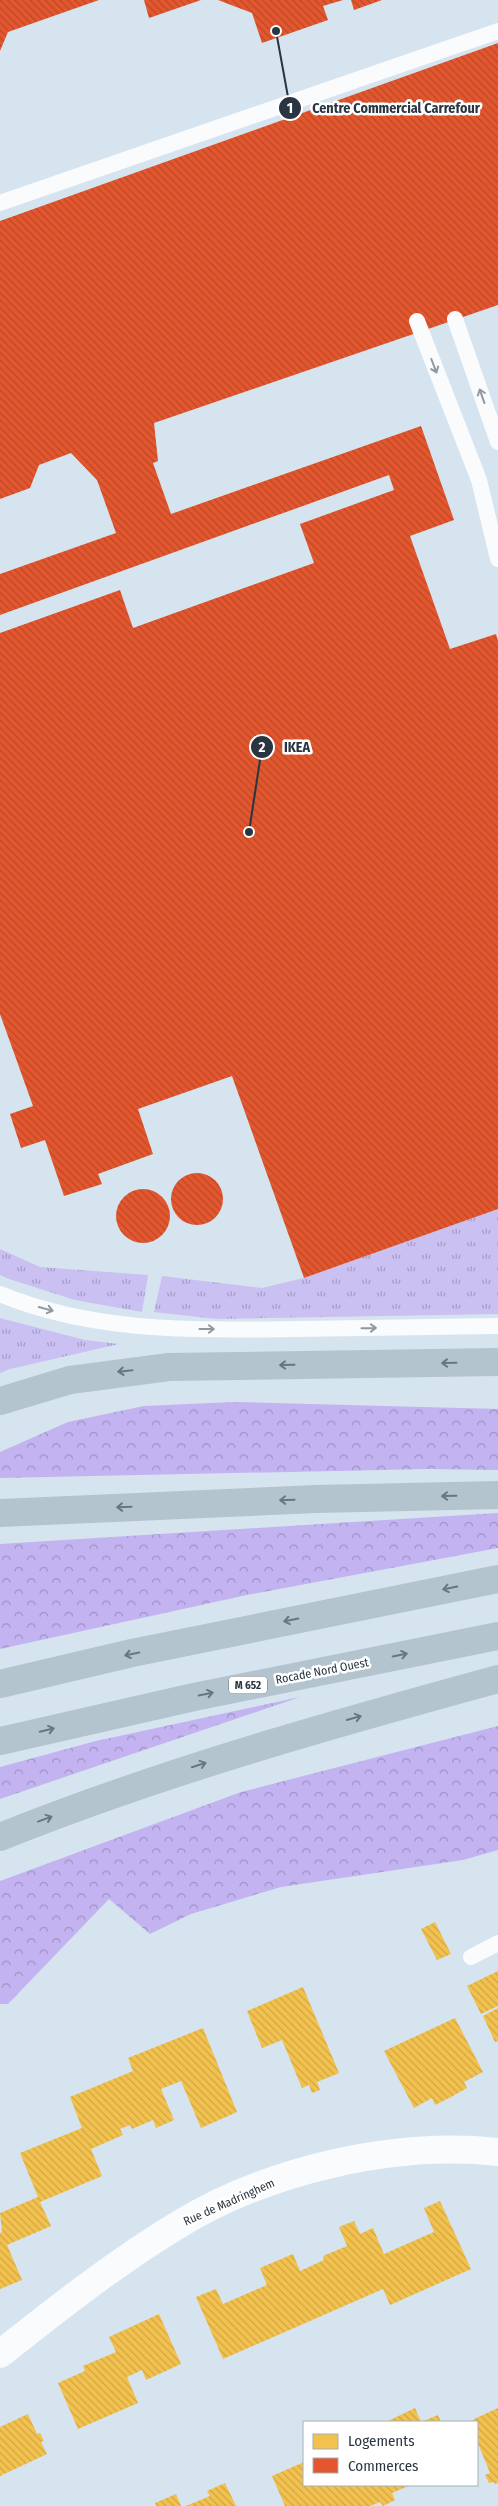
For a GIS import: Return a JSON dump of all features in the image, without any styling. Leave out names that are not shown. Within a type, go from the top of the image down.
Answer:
[{"type":"highway","points":[[0,1401],[70,1380],[169,1367],[498,1362]]},
{"type":"highway","points":[[0,1513],[316,1499],[498,1495]]},
{"type":"highway","points":[[0,1684],[151,1650],[498,1579]]},
{"type":"highway","name":"Rocade Nord Ouest","points":[[0,1741],[194,1696],[498,1636]]},
{"type":"highway","points":[[0,1836],[116,1793],[215,1760],[307,1732],[498,1679]]},
{"type":"street","name":"Rue de Madringhem","points":[[0,2354],[87,2287],[179,2224],[266,2184],[317,2168],[377,2156],[430,2150],[498,2152]]},
{"type":"lane","points":[[0,203],[498,31]]},
{"type":"lane","points":[[455,319],[498,442]]},
{"type":"lane","points":[[417,321],[479,480],[498,559]]},
{"type":"lane","points":[[0,1294],[83,1319],[163,1328],[498,1326]]},
{"type":"lane","points":[[470,1957],[498,1943]]},
{"type":"green space","points":[[498,1209],[498,1314],[217,1319],[154,1312],[162,1276],[262,1288],[304,1278]]},
{"type":"green space","points":[[0,1249],[40,1267],[148,1275],[142,1312],[75,1300],[9,1279],[0,1275]]},
{"type":"green space","points":[[0,1318],[85,1340],[119,1344],[10,1369],[0,1373]]},
{"type":"green space","points":[[234,1402],[498,1409],[498,1470],[428,1469],[0,1478],[0,1452],[68,1422],[144,1406]]},
{"type":"green space","points":[[498,1513],[498,1548],[247,1595],[0,1649],[0,1544]]},
{"type":"green space","points":[[300,1697],[0,1799],[0,1767],[96,1741]]},
{"type":"green space","points":[[498,1726],[498,1850],[463,1860],[281,1887],[191,1914],[150,1934],[109,1899],[8,2004],[0,2004],[0,1881],[241,1792]]},
{"type":"building: Logements","points":[[435,1922],[451,1954],[437,1960],[421,1929]]},
{"type":"building: Logements","points":[[498,1971],[498,2006],[481,2014],[467,1986]]},
{"type":"building: Logements","points":[[303,1987],[339,2073],[317,2082],[320,2090],[312,2093],[309,2085],[302,2088],[282,2040],[262,2048],[247,2011]]},
{"type":"building: Logements","points":[[498,2008],[498,2041],[495,2042],[483,2016]]},
{"type":"building: Logements","points":[[455,2018],[483,2072],[464,2082],[467,2088],[451,2097],[435,2105],[432,2098],[414,2108],[384,2051]]},
{"type":"building: Logements","points":[[203,2028],[237,2112],[201,2128],[181,2081],[161,2089],[174,2120],[156,2128],[153,2120],[132,2129],[130,2125],[120,2129],[123,2135],[91,2149],[102,2176],[40,2202],[51,2226],[7,2245],[22,2280],[0,2289],[0,2233],[2,2232],[0,2213],[38,2197],[20,2153],[82,2128],[70,2097],[133,2071],[128,2058]]},
{"type":"building: Logements","points":[[440,2201],[471,2269],[390,2305],[383,2289],[223,2359],[196,2297],[216,2289],[223,2304],[267,2285],[260,2268],[293,2254],[300,2271],[324,2260],[323,2256],[347,2246],[339,2227],[354,2221],[360,2234],[373,2228],[384,2254],[434,2232],[424,2208]]},
{"type":"building: Logements","points":[[159,2314],[181,2364],[146,2380],[142,2370],[127,2377],[138,2403],[78,2429],[58,2383],[85,2371],[83,2366],[116,2352],[109,2337]]},
{"type":"building: Logements","points":[[415,2408],[421,2421],[388,2421]]},
{"type":"building: Logements","points":[[498,2408],[498,2483],[489,2483],[485,2475],[490,2473],[478,2443],[478,2421],[473,2421]]},
{"type":"building: Logements","points":[[28,2414],[37,2434],[40,2433],[44,2441],[41,2442],[47,2454],[0,2476],[0,2427]]},
{"type":"building: Logements","points":[[438,2415],[441,2421],[423,2421]]},
{"type":"building: Logements","points":[[303,2462],[303,2486],[409,2486],[392,2493],[395,2500],[383,2506],[380,2502],[370,2506],[285,2506],[272,2476]]},
{"type":"building: Logements","points":[[225,2483],[236,2506],[186,2506],[210,2496],[207,2491]]},
{"type":"building: Logements","points":[[176,2494],[181,2506],[156,2506],[155,2503]]},
{"type":"building: Commerces","points":[[0,0],[99,0],[8,32],[0,51]]},
{"type":"building: Commerces","points":[[144,0],[201,0],[149,18]]},
{"type":"building: Commerces","points":[[218,0],[343,0],[323,6],[328,20],[262,43],[252,13]]},
{"type":"building: Commerces","points":[[351,0],[382,0],[354,10]]},
{"type":"building: Commerces","points":[[498,43],[498,305],[154,423],[158,461],[153,463],[171,514],[421,426],[454,520],[410,536],[450,649],[496,634],[498,641],[498,1209],[304,1278],[232,1076],[138,1109],[153,1154],[98,1174],[102,1184],[64,1196],[45,1140],[21,1148],[10,1114],[33,1106],[0,1014],[0,633],[120,590],[133,628],[314,563],[300,524],[394,490],[389,475],[0,615],[0,574],[116,533],[97,480],[71,453],[39,465],[30,488],[0,499],[0,221]]},
{"type":"building: Commerces","points":[[192,1173],[202,1173],[216,1180],[223,1194],[223,1204],[216,1218],[202,1225],[192,1225],[182,1221],[175,1214],[171,1204],[171,1194],[175,1184],[182,1177]]},
{"type":"building: Commerces","points":[[143,1189],[153,1191],[162,1197],[168,1206],[170,1216],[168,1226],[162,1235],[153,1241],[143,1243],[133,1241],[124,1235],[118,1226],[116,1216],[118,1206],[124,1197],[133,1191]]},
{"type":"place","name":"Centre Commercial Carrefour","points":[[276,31]]},
{"type":"place","name":"IKEA","points":[[249,832]]}]
